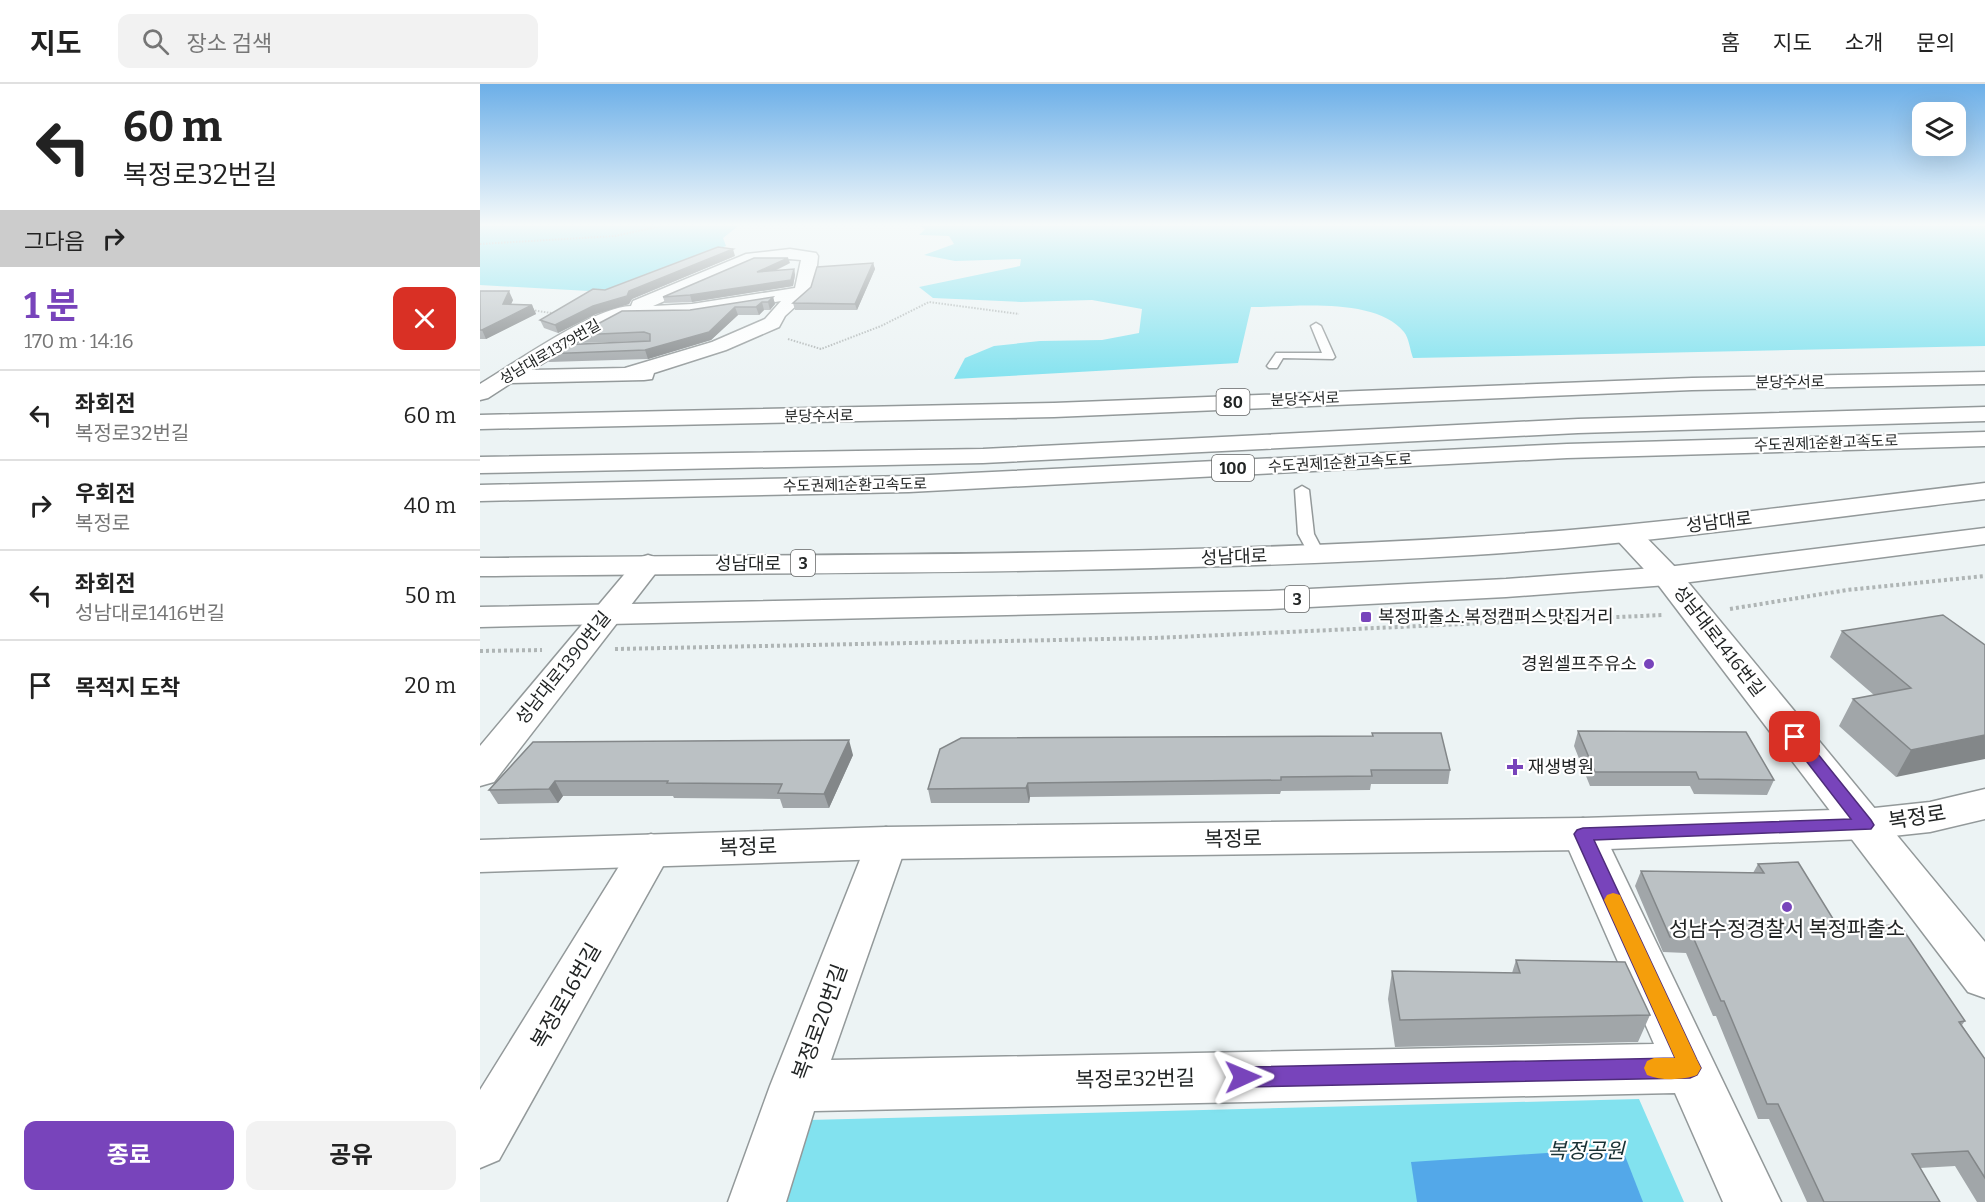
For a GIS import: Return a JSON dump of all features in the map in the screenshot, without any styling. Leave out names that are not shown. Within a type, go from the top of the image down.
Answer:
[{"type":"main road","name":"성남대로1379번길","points":[[480,393],[583,330],[702,278]]},
{"type":"main road","name":"성남대로1379번길","points":[[615,315],[692,310],[802,291],[807,278]]},
{"type":"main road","points":[[624,375],[719,346],[772,323],[778,313],[802,291]]},
{"type":"main road","name":"분당수서로","points":[[480,406],[895,398],[1659,369],[1985,365]]},
{"type":"main road","points":[[508,377],[624,375],[673,371]]},
{"type":"main road","name":"분당수서로","points":[[480,422],[1054,410],[1692,384],[1985,378]]},
{"type":"main road","name":"수도권제1순환고속도로","points":[[480,465],[983,456],[1578,426],[1985,414]]},
{"type":"main road","name":"수도권제1순환고속도로","points":[[480,493],[909,484],[1567,451],[1985,439]]},
{"type":"main road","name":"성남대로","points":[[481,567],[1243,558],[1474,546],[1628,534],[1985,491]]},
{"type":"main road","name":"성남대로1416번길","points":[[1628,534],[1698,614],[1985,977]]},
{"type":"main road","name":"3","points":[[480,617],[1270,600],[1495,588],[1667,576],[1985,536]]},
{"type":"main road","name":"성남대로1390번길","points":[[480,772],[648,564]]},
{"type":"main road","name":"복정로","points":[[480,856],[886,843],[1583,834],[1865,825],[1930,817],[1985,804]]},
{"type":"main road","points":[[1583,834],[1752,1202]]},
{"type":"main road","name":"복정로20번길","points":[[758,1202],[796,1086],[886,843]]},
{"type":"main road","name":"복정로16번길","points":[[480,1141],[651,850]]},
{"type":"main road","name":"복정로32번길","points":[[796,1086],[1690,1068]]},
{"type":"lane","points":[[1274,366],[1280,355],[1329,357],[1316,326]]},
{"type":"lane","points":[[554,349],[577,349]]},
{"type":"lane","points":[[1302,490],[1306,534],[1316,553]]},
{"type":"path","points":[[772,323],[780,337],[820,349],[881,326],[929,302],[1019,314]]},
{"type":"path","points":[[526,310],[615,315]]},
{"type":"path","points":[[480,651],[1155,638],[1698,614],[1848,591],[1985,576]]},
{"type":"green space","points":[[480,278],[643,278],[607,292],[480,285]]},
{"type":"green space","points":[[961,278],[1985,278],[1985,346],[1413,358],[1404,332],[1391,321],[1374,313],[1354,308],[1310,305],[1251,307],[1238,363],[954,379],[965,358],[994,346],[1040,341],[1102,340],[1139,333],[1142,309],[1092,300],[1021,302],[933,298],[919,287]]},
{"type":"green space","name":"복정공원","points":[[1639,1099],[1684,1202],[780,1202],[808,1120]]},
{"type":"shaded area","points":[[1622,1148],[1643,1202],[1417,1202],[1411,1162]]},
{"type":"building","points":[[636,278],[661,278],[629,291],[627,296],[593,306],[555,325],[540,320],[593,289],[605,290]]},
{"type":"building","points":[[707,278],[791,278],[690,295],[663,297]]},
{"type":"building","points":[[814,278],[866,278],[855,304],[793,303],[811,287]]},
{"type":"building","points":[[480,291],[509,291],[503,304],[532,305],[480,330]]},
{"type":"building","points":[[773,297],[756,307],[735,307],[709,332],[645,350],[545,354],[559,345],[650,341],[650,334],[644,332],[577,335],[622,311],[690,310]]},
{"type":"building","points":[[1943,615],[1985,645],[1985,735],[1911,750],[1853,699],[1911,688],[1842,631]]},
{"type":"building","points":[[1578,731],[1746,732],[1774,780],[1699,779],[1696,772],[1595,772]]},
{"type":"building","points":[[1372,733],[1441,733],[1450,770],[1371,770],[1372,776],[1281,777],[1281,780],[1028,783],[1026,788],[928,789],[940,749],[961,738],[1373,736]]},
{"type":"building","points":[[849,740],[824,794],[778,793],[782,784],[667,783],[668,781],[555,781],[549,789],[489,790],[533,742]]},
{"type":"building","points":[[1798,862],[1838,927],[1900,925],[1965,1021],[1959,1022],[1985,1059],[1985,1178],[1968,1151],[1912,1154],[1940,1202],[1824,1202],[1778,1104],[1767,1104],[1724,1001],[1721,1001],[1693,937],[1670,937],[1641,871],[1764,873],[1758,864]]},
{"type":"building","points":[[1516,960],[1625,962],[1650,1015],[1400,1020],[1392,971],[1520,973]]},
{"type":"slow traffic","points":[[1613,900],[1690,1068],[1654,1068]]},
{"type":"place","name":"복정파출소.복정캠퍼스맛집거리","points":[[1366,617]]},
{"type":"place","name":"경원셀프주유소","points":[[1649,664]]},
{"type":"place","name":"재생병원","points":[[1515,767]]},
{"type":"place","name":"성남수정경찰서 복정파출소","points":[[1787,907]]},
{"type":"route","points":[[1243,1077],[1690,1068],[1583,834],[1865,825],[1795,737]]}]
